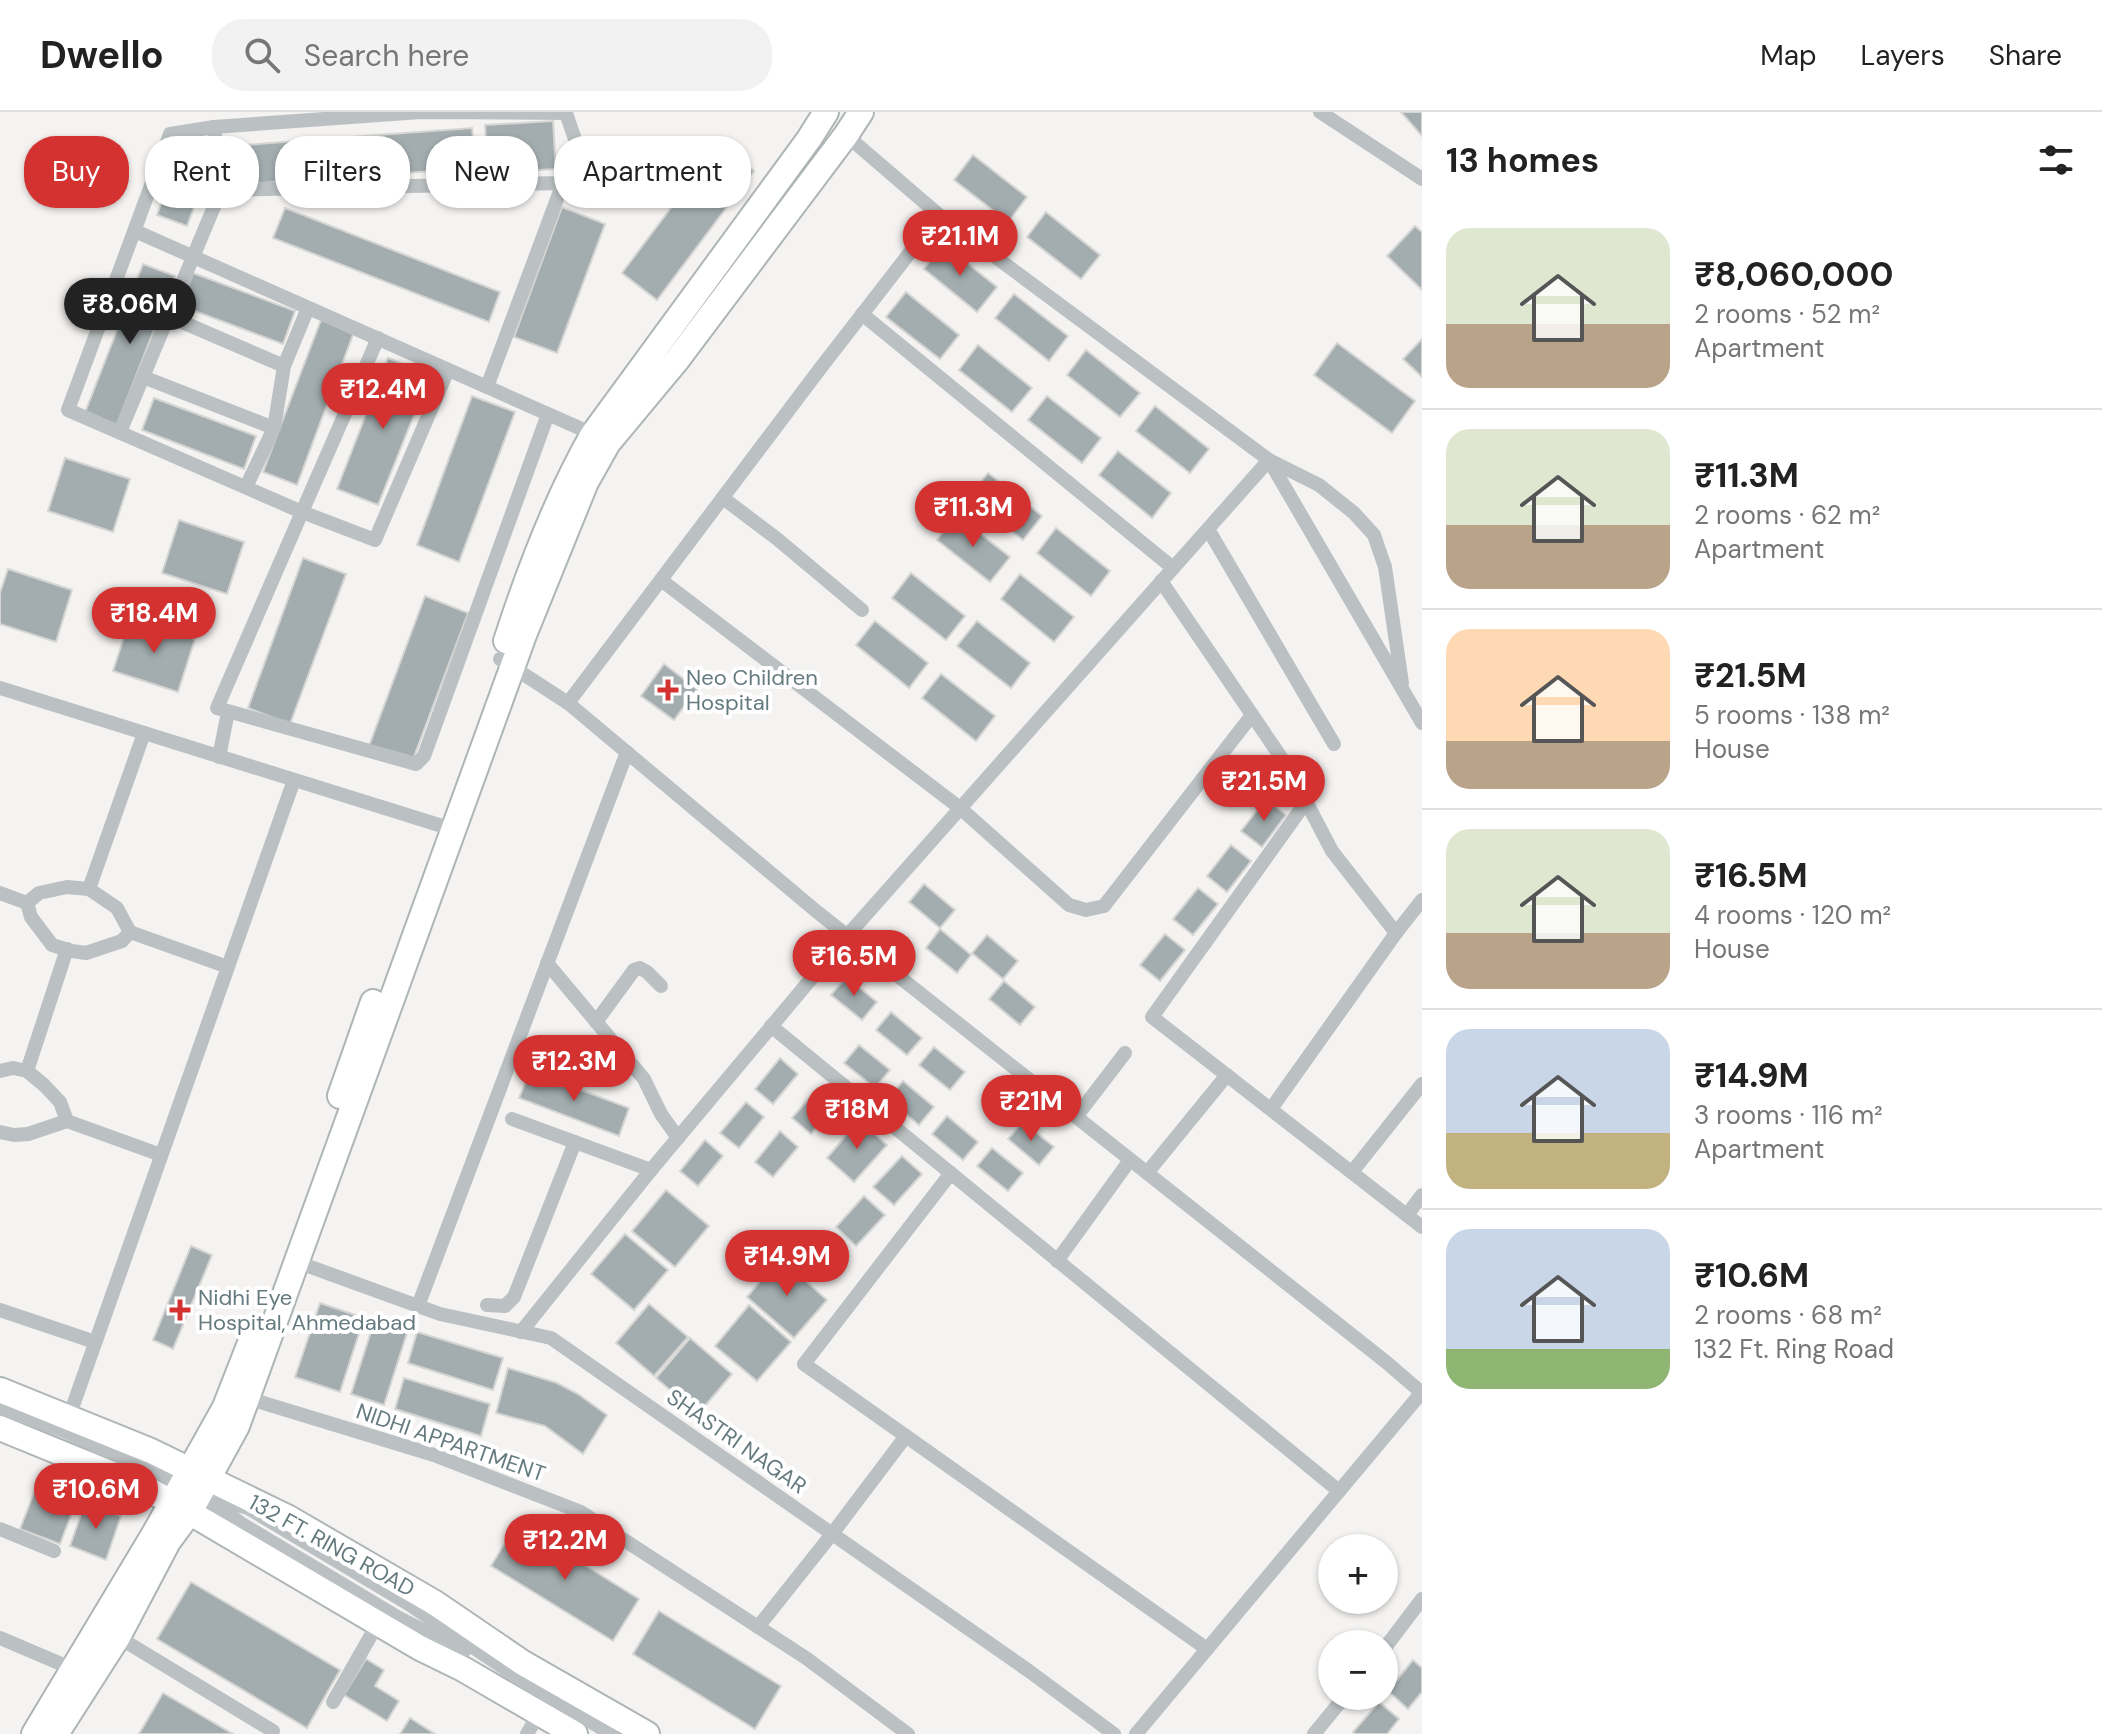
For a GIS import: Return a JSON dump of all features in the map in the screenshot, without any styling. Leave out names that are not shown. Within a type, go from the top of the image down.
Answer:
[{"type":"main road","points":[[506,663],[521,596],[570,474],[593,434],[826,112]]},
{"type":"main road","points":[[34,1734],[73,1669],[237,1426],[297,1262],[446,826],[483,708],[586,482],[608,443],[677,360],[861,112]]},
{"type":"main road","points":[[56,1734],[118,1637],[168,1542],[191,1490],[261,1315],[446,826]]},
{"type":"main road","name":"132 FT. RING ROAD","points":[[0,1390],[69,1417],[191,1490],[378,1623],[463,1669],[533,1724],[575,1734]]},
{"type":"main road","name":"132 FT. RING ROAD","points":[[0,1428],[137,1484],[191,1490],[287,1517],[435,1603],[523,1663],[647,1734]]},
{"type":"street","points":[[448,370],[375,540],[302,512],[68,410],[170,134],[214,127],[421,112],[566,113],[574,136]]},
{"type":"street","points":[[1320,112],[1422,179]]},
{"type":"street","points":[[214,127],[215,136]]},
{"type":"street","points":[[846,135],[939,215],[1269,460],[1319,485],[1354,513],[1374,535],[1385,567],[1404,691]]},
{"type":"street","points":[[259,189],[554,183]]},
{"type":"street","points":[[487,387],[554,207]]},
{"type":"street","points":[[120,432],[213,208]]},
{"type":"street","points":[[568,703],[939,215]]},
{"type":"street","points":[[135,231],[593,434]]},
{"type":"street","points":[[246,487],[274,428],[284,366],[308,308]]},
{"type":"street","points":[[862,314],[1173,568]]},
{"type":"street","points":[[168,316],[284,366]]},
{"type":"street","points":[[378,338],[217,708],[416,764],[424,756],[548,414]]},
{"type":"street","points":[[143,377],[274,428]]},
{"type":"street","points":[[521,1332],[651,1170],[847,936],[1269,460]]},
{"type":"street","points":[[1269,460],[1422,723]]},
{"type":"street","points":[[723,498],[862,610]]},
{"type":"street","points":[[1208,529],[1334,744]]},
{"type":"street","points":[[661,580],[960,808],[1069,905],[1086,910],[1104,906],[1252,715]]},
{"type":"street","points":[[1161,581],[1289,769],[1332,851],[1396,933]]},
{"type":"street","points":[[506,663],[568,703],[847,936],[1422,1393],[1136,1734]]},
{"type":"street","points":[[0,688],[446,826]]},
{"type":"street","points":[[219,757],[228,712]]},
{"type":"street","points":[[89,889],[144,733]]},
{"type":"street","points":[[418,1306],[627,752]]},
{"type":"street","points":[[69,1417],[294,780]]},
{"type":"street","points":[[1306,802],[1152,1017],[1422,1227]]},
{"type":"street","points":[[27,903],[39,893],[67,887],[89,889],[117,908],[130,932],[228,967]]},
{"type":"street","points":[[0,893],[27,903]]},
{"type":"street","points":[[1271,1109],[1422,900]]},
{"type":"street","points":[[27,903],[31,917],[52,945],[86,953],[122,941],[130,932]]},
{"type":"street","points":[[27,1071],[67,949]]},
{"type":"street","points":[[547,963],[644,1079],[655,1103],[678,1138]]},
{"type":"street","points":[[596,1022],[634,970],[640,968],[647,972],[661,986]]},
{"type":"street","points":[[771,1026],[1339,1491]]},
{"type":"street","points":[[1076,1117],[1125,1053]]},
{"type":"street","points":[[0,1071],[13,1068],[27,1071],[60,1102],[67,1121]]},
{"type":"street","points":[[1147,1173],[1227,1075]]},
{"type":"street","points":[[1352,1172],[1422,1084]]},
{"type":"street","points":[[512,1119],[651,1170]]},
{"type":"street","points":[[1,1136],[28,1134],[67,1121],[161,1155]]},
{"type":"street","points":[[487,1305],[505,1306],[514,1297],[575,1142]]},
{"type":"street","points":[[1057,1261],[1130,1160]]},
{"type":"street","points":[[951,1173],[804,1364],[1207,1649]]},
{"type":"street","points":[[1407,1215],[1422,1195]]},
{"type":"street","name":"SHASTRI NAGAR","points":[[297,1262],[440,1314],[551,1338],[1029,1671],[1114,1734]]},
{"type":"street","points":[[0,1310],[95,1342]]},
{"type":"street","name":"NIDHI APPARTMENT","points":[[247,1398],[434,1455],[581,1512],[806,1658],[908,1734]]},
{"type":"street","points":[[0,1408],[64,1431],[191,1490],[248,1508],[407,1603],[522,1680],[611,1734]]},
{"type":"street","points":[[758,1627],[906,1436]]},
{"type":"street","points":[[0,1529],[54,1551]]},
{"type":"street","points":[[1398,1631],[1422,1599]]},
{"type":"street","points":[[333,1702],[378,1623]]},
{"type":"street","points":[[118,1637],[273,1731]]},
{"type":"street","points":[[0,1638],[73,1669]]},
{"type":"street","points":[[1314,1734],[1334,1710]]},
{"type":"building","points":[[1401,112],[1422,112],[1422,136]]},
{"type":"building","points":[[553,121],[554,169],[538,170],[538,136],[486,136],[485,125]]},
{"type":"building","points":[[472,128],[473,136],[426,136],[426,172],[410,173],[410,136],[365,136]]},
{"type":"building","points":[[275,143],[275,182],[259,183],[259,144]]},
{"type":"building","points":[[973,155],[1027,197],[1008,222],[954,180]]},
{"type":"building","points":[[160,208],[194,208],[187,226],[157,215]]},
{"type":"building","points":[[285,208],[500,292],[489,322],[273,238]]},
{"type":"building","points":[[562,208],[605,224],[557,353],[514,337]]},
{"type":"building","points":[[671,208],[726,208],[657,300],[622,273]]},
{"type":"building","points":[[1046,212],[1100,255],[1081,279],[1027,237]]},
{"type":"building","points":[[1415,226],[1422,232],[1422,290],[1387,256]]},
{"type":"building","points":[[943,244],[997,287],[977,312],[924,269]]},
{"type":"building","points":[[143,264],[175,276],[116,427],[84,415]]},
{"type":"building","points":[[193,273],[295,311],[283,344],[181,306]]},
{"type":"building","points":[[906,292],[959,335],[940,359],[886,317]]},
{"type":"building","points":[[1014,294],[1068,336],[1049,361],[995,318]]},
{"type":"building","points":[[321,320],[354,332],[297,485],[263,472]]},
{"type":"building","points":[[1422,339],[1422,377],[1403,359]]},
{"type":"building","points":[[1337,343],[1415,401],[1392,433],[1314,375]]},
{"type":"building","points":[[978,345],[1032,388],[1012,412],[959,370]]},
{"type":"building","points":[[1086,350],[1140,393],[1120,417],[1067,375]]},
{"type":"building","points":[[388,358],[430,375],[378,505],[337,489]]},
{"type":"building","points":[[472,396],[515,412],[459,562],[417,545]]},
{"type":"building","points":[[1047,396],[1101,438],[1082,463],[1028,420]]},
{"type":"building","points":[[154,398],[256,436],[244,469],[142,430]]},
{"type":"building","points":[[1155,406],[1209,449],[1190,473],[1136,431]]},
{"type":"building","points":[[1118,451],[1171,493],[1152,518],[1099,475]]},
{"type":"building","points":[[65,458],[130,479],[113,532],[48,511]]},
{"type":"building","points":[[988,473],[1042,516],[1023,540],[969,498]]},
{"type":"building","points":[[956,515],[1010,557],[990,582],[937,540]]},
{"type":"building","points":[[179,520],[244,542],[227,594],[162,573]]},
{"type":"building","points":[[1056,528],[1110,571],[1091,596],[1037,553]]},
{"type":"building","points":[[303,558],[346,574],[290,724],[248,708]]},
{"type":"building","points":[[8,569],[72,590],[56,642],[0,624],[0,593]]},
{"type":"building","points":[[911,573],[965,616],[946,640],[892,598]]},
{"type":"building","points":[[1020,574],[1074,617],[1054,642],[1001,599]]},
{"type":"building","points":[[425,596],[468,613],[412,762],[369,746]]},
{"type":"building","points":[[130,618],[195,639],[178,692],[113,671]]},
{"type":"building","points":[[875,621],[928,663],[909,688],[856,645]]},
{"type":"building","points":[[977,621],[1030,663],[1011,688],[957,646]]},
{"type":"building","points":[[664,664],[697,689],[674,720],[641,696]]},
{"type":"building","points":[[941,674],[995,716],[976,741],[922,698]]},
{"type":"building","points":[[1266,799],[1286,815],[1262,847],[1241,831]]},
{"type":"building","points":[[1231,845],[1251,861],[1227,892],[1207,876]]},
{"type":"building","points":[[924,884],[955,910],[940,928],[909,902]]},
{"type":"building","points":[[1198,888],[1218,904],[1193,935],[1173,919]]},
{"type":"building","points":[[940,929],[971,955],[957,973],[926,948]]},
{"type":"building","points":[[1165,934],[1185,950],[1160,981],[1140,965]]},
{"type":"building","points":[[987,935],[1018,961],[1003,979],[972,953]]},
{"type":"building","points":[[846,977],[877,1002],[862,1020],[831,995]]},
{"type":"building","points":[[1004,981],[1035,1007],[1020,1025],[989,999]]},
{"type":"building","points":[[891,1012],[922,1038],[907,1055],[876,1030]]},
{"type":"building","points":[[859,1045],[890,1070],[875,1088],[844,1063]]},
{"type":"building","points":[[934,1047],[965,1072],[950,1090],[919,1065]]},
{"type":"building","points":[[780,1058],[798,1074],[773,1104],[755,1089]]},
{"type":"building","points":[[530,1071],[629,1108],[619,1136],[519,1098]]},
{"type":"building","points":[[903,1081],[934,1107],[919,1125],[888,1099]]},
{"type":"building","points":[[818,1088],[836,1103],[811,1134],[792,1118]]},
{"type":"building","points":[[746,1102],[764,1117],[739,1148],[720,1133]]},
{"type":"building","points":[[947,1116],[978,1142],[963,1160],[932,1134]]},
{"type":"building","points":[[859,1120],[887,1145],[854,1182],[827,1158]]},
{"type":"building","points":[[1023,1122],[1054,1147],[1039,1165],[1008,1139]]},
{"type":"building","points":[[780,1131],[798,1147],[773,1177],[755,1162]]},
{"type":"building","points":[[705,1140],[723,1156],[698,1186],[680,1171]]},
{"type":"building","points":[[992,1148],[1023,1173],[1008,1191],[977,1166]]},
{"type":"building","points":[[902,1156],[922,1174],[894,1205],[873,1187]]},
{"type":"building","points":[[666,1190],[709,1226],[675,1267],[632,1231]]},
{"type":"building","points":[[864,1196],[885,1215],[856,1246],[836,1227]]},
{"type":"building","points":[[625,1234],[668,1270],[634,1310],[591,1274]]},
{"type":"building","points":[[191,1246],[212,1255],[173,1349],[153,1340]]},
{"type":"building","points":[[780,1258],[827,1300],[794,1338],[747,1297]]},
{"type":"building","points":[[320,1303],[364,1318],[340,1392],[295,1377]]},
{"type":"building","points":[[649,1304],[688,1337],[654,1376],[616,1343]]},
{"type":"building","points":[[749,1305],[791,1342],[757,1381],[715,1346]]},
{"type":"building","points":[[375,1319],[408,1330],[384,1405],[351,1394]]},
{"type":"building","points":[[417,1332],[503,1358],[493,1390],[408,1363]]},
{"type":"building","points":[[690,1338],[732,1374],[698,1414],[656,1378]]},
{"type":"building","points":[[508,1368],[557,1383],[607,1415],[583,1454],[545,1426],[496,1413]]},
{"type":"building","points":[[404,1378],[490,1404],[481,1436],[395,1409]]},
{"type":"building","points":[[37,1485],[77,1500],[60,1544],[20,1529]]},
{"type":"building","points":[[85,1503],[121,1516],[106,1560],[70,1546]]},
{"type":"building","points":[[517,1523],[639,1599],[613,1641],[491,1566]]},
{"type":"building","points":[[191,1582],[340,1670],[307,1728],[157,1639]]},
{"type":"building","points":[[659,1611],[781,1686],[755,1729],[633,1654]]},
{"type":"building","points":[[366,1659],[384,1670],[375,1686],[399,1701],[387,1721],[344,1695]]},
{"type":"building","points":[[1413,1660],[1422,1668],[1422,1692],[1408,1709],[1398,1700],[1398,1679]]},
{"type":"building","points":[[163,1693],[233,1734],[139,1734]]},
{"type":"building","points":[[1372,1710],[1388,1710],[1399,1719],[1387,1734],[1353,1732]]},
{"type":"building","points":[[410,1718],[435,1734],[400,1734]]},
{"type":"place","name":"Neo Children Hospital","points":[[668,690]]},
{"type":"place","name":"Nidhi Eye Hospital, Ahmedabad","points":[[180,1310]]}]
